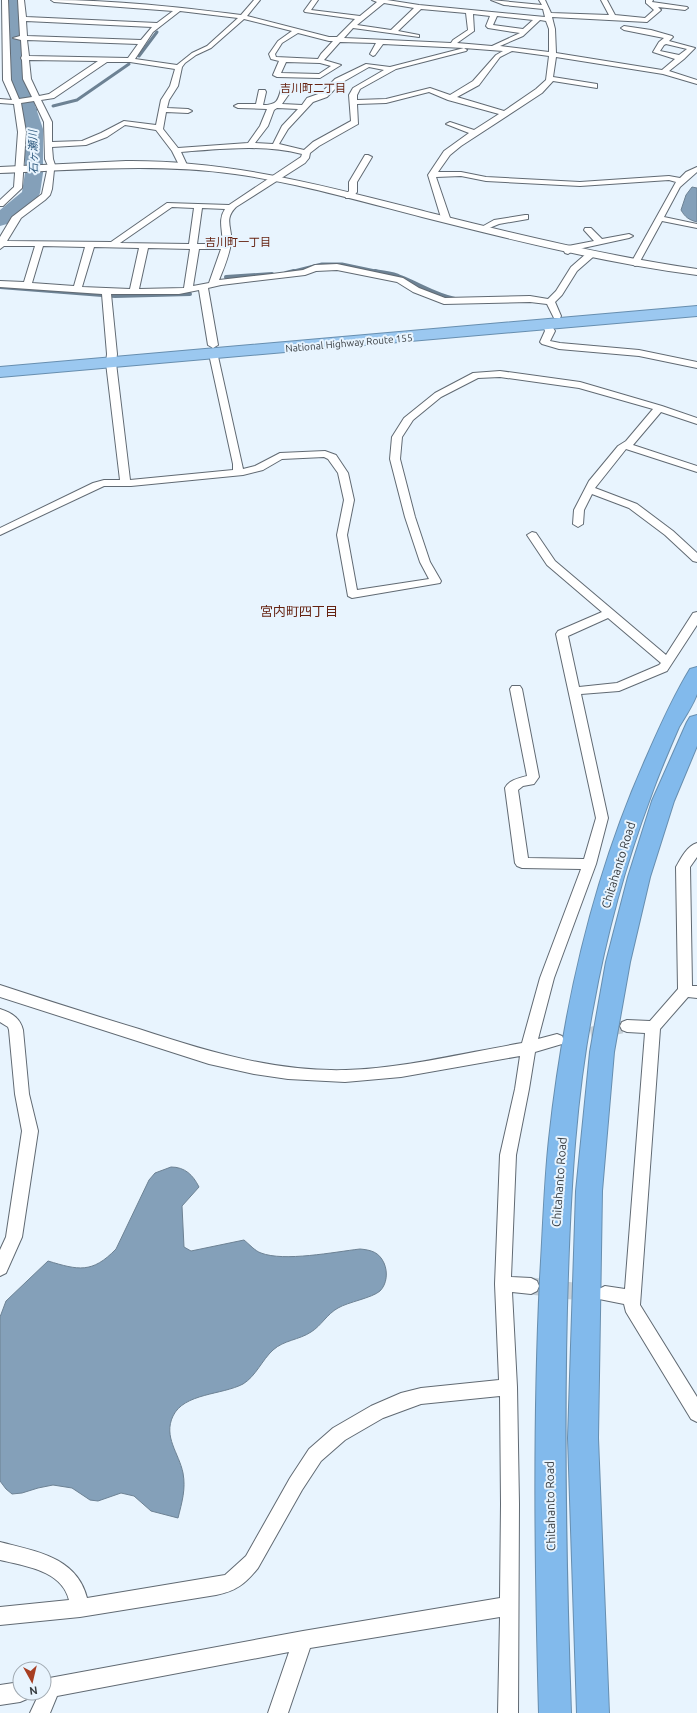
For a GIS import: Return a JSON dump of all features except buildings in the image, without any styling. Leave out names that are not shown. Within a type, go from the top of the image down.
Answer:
[{"type":"highway","name":"National Highway Route 155","points":[[552,321],[697,303]]},
{"type":"highway","name":"National Highway Route 155","points":[[0,363],[112,358],[552,321],[697,312]]},
{"type":"highway","name":"National Highway Route 155","points":[[0,372],[112,358]]},
{"type":"highway","name":"Chitahanto Road","points":[[555,1713],[549,1466],[550,1346],[557,1216],[566,1106],[574,1048],[591,958],[614,873],[639,795],[666,732],[697,674]]},
{"type":"highway","name":"Chitahanto Road","points":[[593,1713],[583,1430],[589,1191],[602,1052],[618,962],[639,877],[663,801],[697,722]]},
{"type":"street","points":[[0,204],[18,188],[22,132],[17,102],[7,80],[3,37],[5,0]]},
{"type":"street","points":[[21,0],[24,58],[27,79],[48,122],[48,145],[51,168],[50,186],[45,196],[18,216],[10,226],[1,245],[40,244],[225,247]]},
{"type":"street","points":[[54,0],[179,9],[243,17],[337,40],[512,49],[664,72],[697,81]]},
{"type":"street","points":[[183,165],[176,150],[159,129],[166,100],[174,86],[179,67],[188,58],[209,47],[243,17],[257,0]]},
{"type":"street","points":[[315,0],[307,11],[361,18]]},
{"type":"street","points":[[320,61],[323,55],[337,40],[380,0],[419,7],[537,19],[548,17],[611,17],[647,20],[658,10],[650,2]]},
{"type":"street","points":[[494,0],[546,7]]},
{"type":"street","points":[[445,219],[446,218],[432,174],[447,153],[503,113],[539,91],[546,85],[554,55],[552,29],[546,7],[542,0]]},
{"type":"street","points":[[604,0],[611,17]]},
{"type":"street","points":[[650,2],[685,8]]},
{"type":"street","points":[[394,32],[419,7]]},
{"type":"street","points":[[130,60],[151,31],[179,9]]},
{"type":"street","points":[[605,9],[611,17]]},
{"type":"street","points":[[456,46],[455,41],[471,31],[471,17],[469,12]]},
{"type":"street","points":[[494,15],[489,26],[490,27],[524,31]]},
{"type":"street","points":[[23,19],[158,25]]},
{"type":"street","points":[[491,48],[513,40],[537,19]]},
{"type":"street","points":[[351,26],[394,32],[430,40],[437,44]]},
{"type":"street","points":[[624,28],[651,32],[670,37],[665,40],[664,43],[661,43],[656,52],[682,58]]},
{"type":"street","points":[[283,60],[277,75],[320,76],[337,65],[320,61],[283,60],[273,58],[272,54],[280,42],[297,31]]},
{"type":"street","points":[[3,37],[143,42]]},
{"type":"street","points":[[456,46],[464,40],[471,39]]},
{"type":"street","points":[[373,54],[380,42]]},
{"type":"street","points":[[664,43],[692,48],[664,72]]},
{"type":"street","points":[[213,283],[227,241],[224,218],[230,207],[302,161],[305,158],[306,153],[316,144],[355,122],[353,95],[357,88],[401,65],[474,48]]},
{"type":"street","points":[[451,98],[476,83],[498,56],[512,49]]},
{"type":"street","points":[[24,58],[130,60],[179,67]]},
{"type":"street","points":[[0,102],[17,102],[51,96],[105,60]]},
{"type":"street","points":[[276,143],[285,128],[310,100],[324,95],[338,81],[368,65],[392,69]]},
{"type":"street","points":[[401,65],[412,69]]},
{"type":"street","points":[[549,78],[594,86]]},
{"type":"street","points":[[250,145],[264,126],[274,106],[280,102],[285,94],[286,88]]},
{"type":"street","points":[[353,102],[386,101],[425,90],[430,90],[451,98],[503,113]]},
{"type":"street","points":[[259,106],[262,92]]},
{"type":"street","points":[[238,106],[305,107]]},
{"type":"street","points":[[163,110],[188,111]]},
{"type":"street","points":[[48,145],[83,143],[104,135],[124,124],[159,128]]},
{"type":"street","points":[[450,124],[476,133]]},
{"type":"street","points":[[176,150],[250,145],[283,147],[306,153]]},
{"type":"street","points":[[349,196],[353,192],[353,182],[368,157]]},
{"type":"street","points":[[0,170],[124,164],[183,165],[274,178],[590,256],[697,272]]},
{"type":"street","points":[[635,263],[660,218],[669,198],[682,181],[697,169]]},
{"type":"street","points":[[432,174],[461,174],[486,179],[549,184],[580,184],[669,178],[682,181]]},
{"type":"street","points":[[113,245],[115,242],[170,205],[230,207]]},
{"type":"street","points":[[188,290],[198,206]]},
{"type":"street","points":[[482,229],[497,222],[525,217]]},
{"type":"street","points":[[660,218],[697,226]]},
{"type":"street","points":[[588,230],[600,242]]},
{"type":"street","points":[[568,251],[571,248],[628,236]]},
{"type":"street","points":[[28,285],[40,244]]},
{"type":"street","points":[[77,289],[90,245]]},
{"type":"street","points":[[134,290],[144,246]]},
{"type":"street","points":[[550,302],[559,293],[574,269],[590,256]]},
{"type":"street","points":[[0,284],[106,291],[188,290],[213,283],[236,279],[278,276],[304,272],[315,268],[337,267],[400,280],[416,290],[444,301],[530,299],[550,302]]},
{"type":"street","points":[[203,287],[214,350],[238,464],[238,472]]},
{"type":"street","points":[[106,291],[125,483]]},
{"type":"street","points":[[550,302],[552,321],[550,331],[545,342],[639,353],[697,365]]},
{"type":"street","points":[[0,532],[104,483],[131,483],[238,472],[259,468],[280,456],[325,454],[332,456],[343,473],[349,500],[342,535],[352,594],[436,581],[425,562],[410,517],[395,458],[397,437],[410,418],[438,395],[476,375],[500,374],[580,385],[659,408],[697,421]]},
{"type":"street","points":[[578,524],[578,510],[593,483],[622,448],[626,446],[659,408]]},
{"type":"street","points":[[626,446],[697,469]]},
{"type":"street","points":[[590,490],[633,506],[670,533],[697,559]]},
{"type":"street","points":[[532,535],[551,563],[667,662]]},
{"type":"street","points":[[508,1713],[510,1504],[508,1387],[503,1284],[508,1155],[522,1089],[528,1048],[547,978],[589,864],[602,818],[562,634],[609,614]]},
{"type":"street","points":[[574,691],[619,687],[663,668],[697,616]]},
{"type":"street","points":[[516,689],[533,777],[530,781],[520,782],[511,788],[520,858],[522,863],[589,864]]},
{"type":"street","points":[[697,848],[683,867],[691,992],[653,1027],[632,1298],[632,1306],[697,1413]]},
{"type":"street","points":[[0,992],[209,1058],[254,1068],[288,1073],[345,1076],[401,1071],[528,1048],[557,1040]]},
{"type":"street","points":[[0,1015],[14,1023],[16,1030],[22,1094],[30,1131],[14,1237],[0,1268]]},
{"type":"street","points":[[627,1026],[653,1027]]},
{"type":"street","points":[[503,1284],[531,1286]]},
{"type":"street","points":[[605,1294],[632,1298]]},
{"type":"street","points":[[0,1616],[80,1608],[229,1583],[242,1573],[252,1562],[296,1484],[315,1455],[339,1434],[377,1412],[421,1396],[508,1387]]},
{"type":"street","points":[[0,1551],[43,1562],[61,1572],[69,1578],[76,1588],[80,1608]]},
{"type":"street","points":[[52,1687],[303,1640],[509,1606]]},
{"type":"street","points":[[278,1713],[303,1640]]},
{"type":"street","points":[[0,1695],[12,1693]]},
{"type":"street","points":[[40,1713],[44,1701]]},
{"type":"water","points":[[692,187],[697,188],[697,222],[684,215],[681,210],[686,195]]},
{"type":"water","points":[[171,1167],[180,1168],[188,1172],[199,1187],[182,1206],[184,1247],[191,1251],[244,1240],[261,1253],[283,1257],[309,1256],[360,1249],[368,1250],[380,1256],[384,1263],[386,1274],[384,1285],[380,1291],[366,1298],[342,1306],[334,1311],[311,1332],[277,1347],[269,1354],[252,1377],[243,1384],[194,1399],[178,1408],[170,1424],[170,1431],[184,1479],[183,1496],[178,1518],[151,1511],[134,1496],[121,1493],[98,1501],[90,1500],[72,1488],[53,1485],[12,1494],[0,1481],[0,1317],[6,1301],[48,1261],[76,1268],[84,1268],[99,1263],[107,1257],[116,1249],[149,1180],[155,1173]]},
{"type":"waterway","name":"石ヶ瀬川","points":[[0,220],[26,199],[31,193],[34,173],[34,129],[26,102],[15,79],[11,0]]},
{"type":"waterway","points":[[139,56],[157,32]]},
{"type":"waterway","points":[[53,106],[77,100],[129,64]]},
{"type":"waterway","name":"石ヶ瀬川","points":[[29,111],[36,110]]},
{"type":"waterway","points":[[286,273],[322,264],[342,264],[377,271]]},
{"type":"waterway","points":[[377,271],[397,276],[434,292],[455,299]]},
{"type":"waterway","points":[[226,277],[272,274]]},
{"type":"waterway","points":[[0,287],[115,296],[190,294]]},
{"type":"tunnel","points":[[572,1037],[627,1026]]},
{"type":"tunnel","points":[[531,1286],[589,1293]]},
{"type":"district","name":"吉川町二丁目","points":[[313,88]]},
{"type":"district","name":"吉川町一丁目","points":[[238,242]]},
{"type":"district","name":"宮内町四丁目","points":[[299,611]]}]
